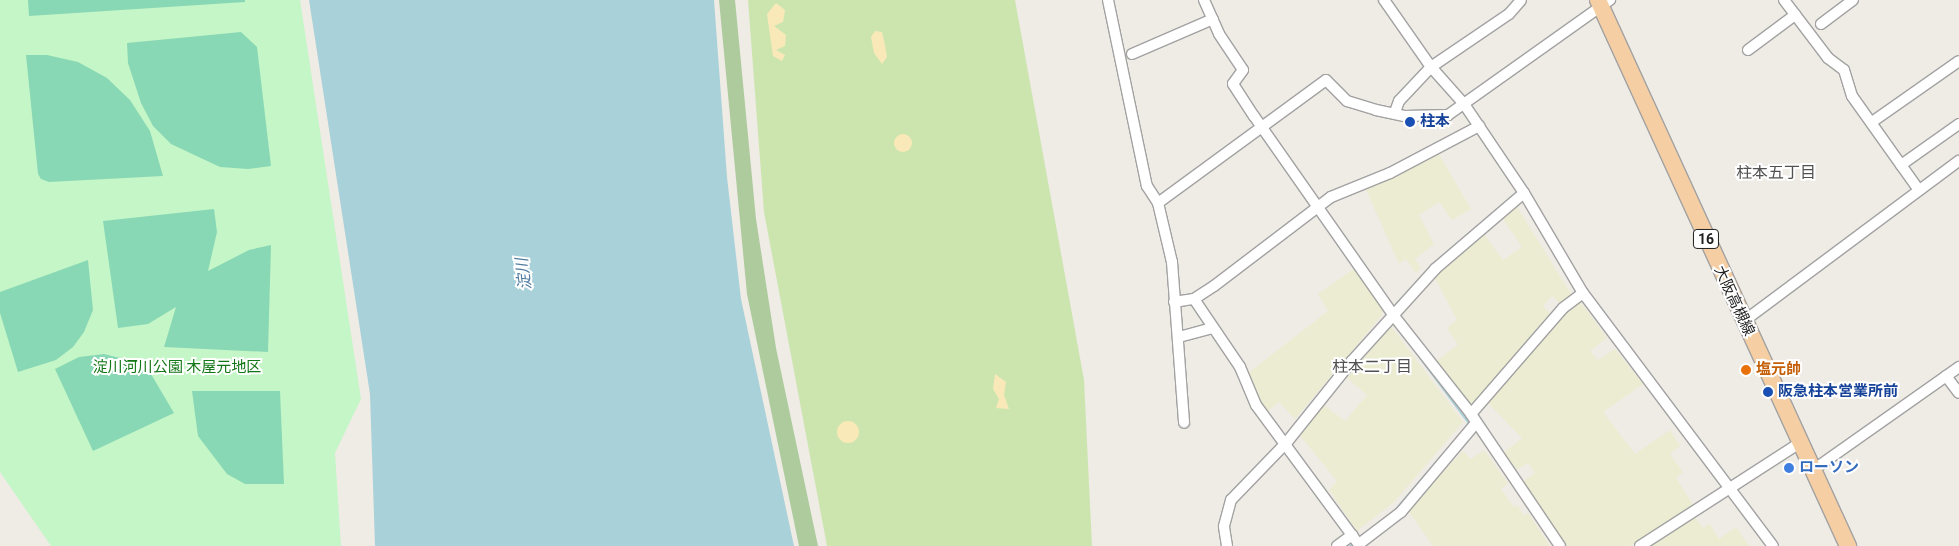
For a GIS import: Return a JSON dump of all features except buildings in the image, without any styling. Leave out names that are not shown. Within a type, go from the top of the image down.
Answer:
[{"type":"main road","name":"大阪高槻線","points":[[1603,2],[1744,321],[1848,546]]},
{"type":"street","points":[[1108,0],[1147,186],[1158,203],[1172,262],[1184,423]]},
{"type":"street","points":[[1204,0],[1212,19],[1243,70],[1233,84],[1394,316],[1473,419],[1560,546]]},
{"type":"street","points":[[1384,0],[1431,67],[1464,104],[1480,126],[1524,193],[1583,293],[1732,488],[1772,546]]},
{"type":"street","points":[[1395,112],[1399,101],[1431,67],[1509,14],[1521,0]]},
{"type":"street","points":[[1784,0],[1828,58],[1844,70],[1848,88],[1918,189]]},
{"type":"street","points":[[1822,24],[1853,0]]},
{"type":"street","points":[[1158,203],[1326,80],[1347,101],[1395,112],[1430,117],[1448,115],[1603,2]]},
{"type":"street","points":[[1748,50],[1795,15]]},
{"type":"street","points":[[1132,54],[1212,19]]},
{"type":"street","points":[[1872,122],[1959,61]]},
{"type":"street","points":[[1901,165],[1959,124]]},
{"type":"street","points":[[1174,302],[1194,299],[1317,206],[1480,126]]},
{"type":"street","points":[[1744,321],[1918,189],[1959,162]]},
{"type":"street","points":[[1227,546],[1224,526],[1231,500],[1287,442],[1436,269],[1524,193]]},
{"type":"street","points":[[1194,299],[1240,367],[1256,405],[1287,442],[1359,545],[1401,512],[1562,308],[1583,293]]},
{"type":"street","points":[[1179,338],[1213,328]]},
{"type":"street","points":[[1812,470],[1959,367]]},
{"type":"street","points":[[1946,376],[1959,393]]},
{"type":"street","points":[[1640,546],[1800,443]]},
{"type":"street","points":[[1337,546],[1352,535]]},
{"type":"green space","name":"淀川河川公園 木屋元地区","points":[[0,0],[300,0],[361,399],[335,453],[341,546],[51,546],[0,472]]},
{"type":"green space","points":[[28,0],[245,0],[245,2],[29,16]]},
{"type":"green space","points":[[719,0],[735,0],[756,219],[776,348],[818,546],[799,546],[747,294]]},
{"type":"green space","points":[[748,0],[1015,0],[1084,380],[1092,546],[827,546],[764,212]]},
{"type":"green space","points":[[241,32],[257,47],[271,166],[248,169],[220,167],[171,144],[153,126],[141,103],[128,63],[127,43]]},
{"type":"green space","points":[[26,55],[47,55],[78,62],[107,78],[130,100],[150,131],[163,176],[49,182],[41,179],[38,174]]},
{"type":"green space","points":[[1437,151],[1471,209],[1452,220],[1439,202],[1419,215],[1434,244],[1415,259],[1421,268],[1416,273],[1406,259],[1399,264],[1365,187]]},
{"type":"green space","points":[[1517,207],[1573,297],[1562,306],[1552,296],[1543,306],[1551,315],[1471,409],[1436,361],[1458,345],[1447,328],[1457,320],[1435,278],[1484,234],[1503,260],[1522,247],[1503,219]]},
{"type":"green space","points":[[214,209],[217,232],[208,271],[249,250],[271,245],[268,352],[164,347],[176,307],[148,324],[118,328],[103,221]]},
{"type":"green space","points":[[88,260],[93,310],[84,332],[73,347],[56,360],[18,372],[0,313],[0,292]]},
{"type":"green space","points":[[1355,268],[1383,309],[1382,315],[1295,419],[1279,402],[1268,411],[1256,396],[1247,374],[1328,311],[1318,294]]},
{"type":"green space","points":[[1579,300],[1607,338],[1590,351],[1598,360],[1615,349],[1643,384],[1603,412],[1635,454],[1670,430],[1680,446],[1670,454],[1683,472],[1676,478],[1694,506],[1630,546],[1567,546],[1522,482],[1535,473],[1528,463],[1514,471],[1502,454],[1522,438],[1486,401]]},
{"type":"green space","points":[[1391,326],[1463,422],[1394,502],[1357,531],[1329,490],[1337,481],[1298,433],[1324,405],[1345,421],[1367,395],[1347,378]]},
{"type":"green space","points":[[104,354],[128,360],[151,374],[174,413],[93,451],[55,369],[79,357]]},
{"type":"green space","points":[[192,391],[280,391],[284,484],[245,484],[227,474],[198,436]]},
{"type":"green space","points":[[1484,450],[1508,483],[1501,489],[1514,507],[1517,505],[1524,515],[1528,513],[1550,546],[1433,546],[1407,509],[1463,451],[1471,459]]},
{"type":"green space","points":[[1694,516],[1703,528],[1710,524],[1719,539],[1736,527],[1749,546],[1647,546]]},
{"type":"sand","points":[[776,3],[785,10],[783,22],[774,26],[786,35],[785,46],[776,50],[785,55],[782,61],[773,56],[767,14]]},
{"type":"sand","points":[[875,31],[882,32],[885,45],[887,57],[882,64],[874,53],[871,37]]},
{"type":"sand","points":[[903,134],[909,137],[912,143],[909,149],[903,152],[897,149],[894,143],[897,137]]},
{"type":"sand","points":[[995,374],[1006,382],[1004,395],[1009,409],[996,408],[999,399],[993,389]]},
{"type":"sand","points":[[848,421],[856,424],[859,432],[856,440],[848,443],[840,440],[837,432],[840,424]]},
{"type":"water","name":"淀川","points":[[309,0],[714,0],[727,177],[741,299],[794,546],[375,546],[370,394]]},
{"type":"waterway","points":[[1420,357],[1470,424],[1468,426]]},
{"type":"waterway","points":[[1350,546],[1395,510],[1442,455]]},
{"type":"place","name":"柱本","points":[[1410,122]]},
{"type":"place","name":"塩元帥","points":[[1746,370]]},
{"type":"place","name":"阪急柱本営業所前","points":[[1768,392]]},
{"type":"place","name":"ローソン","points":[[1789,468]]},
{"type":"district","name":"柱本五丁目","points":[[1776,173]]},
{"type":"district","name":"柱本二丁目","points":[[1372,367]]}]
